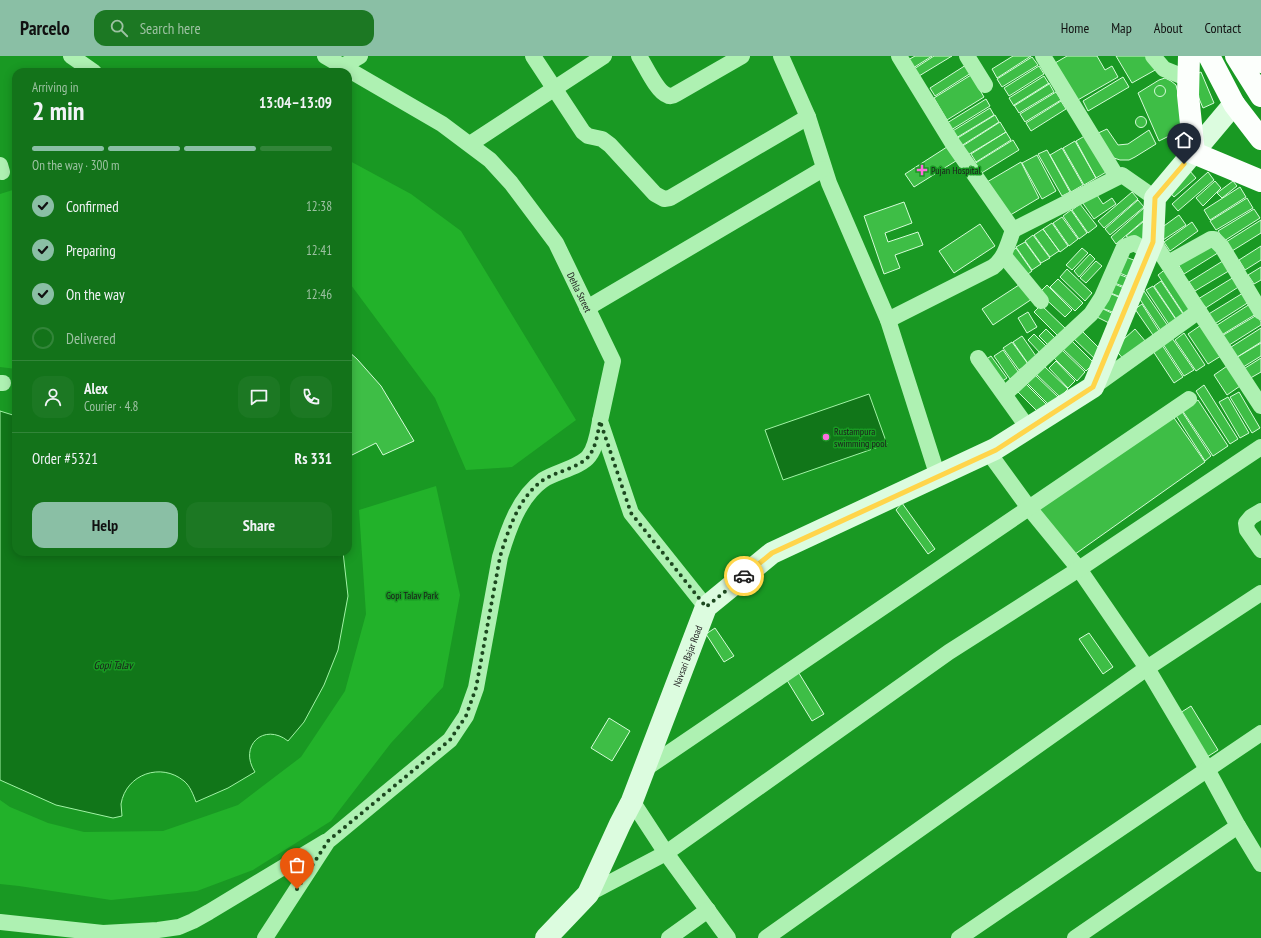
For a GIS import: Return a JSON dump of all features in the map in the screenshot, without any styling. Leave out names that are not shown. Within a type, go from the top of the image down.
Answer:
[{"type":"highway","points":[[1189,56],[1188,95],[1194,153],[1261,181]]},
{"type":"highway","points":[[1237,56],[1261,96]]},
{"type":"highway","points":[[1257,56],[1261,62]]},
{"type":"highway","points":[[1213,64],[1234,104],[1261,139]]},
{"type":"highway","points":[[1234,104],[1261,73]]},
{"type":"main road","points":[[1213,64],[1237,56]]},
{"type":"main road","points":[[706,607],[772,553],[989,453],[1093,387],[1151,247],[1155,198],[1234,104]]},
{"type":"main road","name":"Navsari Bajar Road","points":[[546,938],[588,894],[632,801],[706,607]]},
{"type":"street","points":[[71,56],[88,68]]},
{"type":"street","name":"Dehla Street","points":[[325,56],[346,68]]},
{"type":"street","points":[[343,66],[360,56]]},
{"type":"street","points":[[533,56],[583,132],[588,136],[602,139],[610,145],[655,194],[664,199],[670,198],[808,117]]},
{"type":"street","points":[[470,144],[604,56]]},
{"type":"street","points":[[639,56],[659,89],[665,95],[671,96],[742,56]]},
{"type":"street","points":[[781,56],[808,117],[823,169],[888,320],[938,477]]},
{"type":"street","points":[[899,56],[953,144],[1013,230]]},
{"type":"street","points":[[967,56],[985,85]]},
{"type":"street","points":[[1043,56],[1117,177]]},
{"type":"street","points":[[1153,56],[1164,69],[1189,79]]},
{"type":"street","name":"Dehla Street","points":[[328,841],[450,740],[466,716],[476,688],[500,557],[506,537],[518,510],[527,496],[543,480],[582,461],[589,456],[594,448],[613,361],[556,243],[511,183],[490,160],[442,124],[352,71]]},
{"type":"street","points":[[588,308],[823,169]]},
{"type":"street","points":[[888,320],[1000,262],[1004,256],[1013,230],[1117,177],[1122,175],[1155,198]]},
{"type":"street","points":[[1168,264],[1211,239],[1217,240],[1261,312]]},
{"type":"street","points":[[1005,394],[1091,314],[1102,297],[1124,247],[1134,243],[1151,247],[1168,264],[1199,311],[1256,386],[1261,406]]},
{"type":"street","points":[[1004,256],[1040,301]]},
{"type":"street","points":[[1093,387],[1199,311]]},
{"type":"street","points":[[978,358],[1028,428]]},
{"type":"street","points":[[645,769],[1189,399]]},
{"type":"street","points":[[600,421],[631,513],[706,607]]},
{"type":"street","points":[[588,894],[666,853],[949,652],[1079,569],[1261,448]]},
{"type":"street","points":[[989,453],[1029,508],[1079,569],[1146,668],[1207,769],[1238,826],[1261,864]]},
{"type":"street","points":[[1261,511],[1251,517],[1246,523],[1247,530],[1261,550]]},
{"type":"street","points":[[766,938],[1146,668],[1261,593]]},
{"type":"street","points":[[959,938],[1261,733]]},
{"type":"street","points":[[632,801],[666,853],[728,938]]},
{"type":"street","points":[[1075,938],[1238,826]]},
{"type":"street","points":[[0,922],[103,933],[158,930],[179,927],[209,912],[328,841]]},
{"type":"street","points":[[265,938],[328,841]]},
{"type":"street","points":[[669,938],[708,910]]},
{"type":"green space","points":[[352,162],[411,194],[461,231],[576,420],[512,467],[466,470],[435,398],[352,286]]},
{"type":"green space","points":[[12,190],[12,368],[0,367],[0,194]]},
{"type":"green space","name":"Gopi Talav Park","points":[[436,486],[460,595],[443,687],[391,743],[331,821],[253,870],[197,891],[111,900],[0,884],[0,800],[10,807],[48,823],[84,832],[163,831],[238,805],[301,757],[345,691],[366,614],[359,510]]},
{"type":"water","name":"Rustampura swimming pool","points":[[869,394],[887,444],[783,480],[765,430]]},
{"type":"water","name":"Gopi Talav","points":[[0,411],[12,415],[12,556],[343,556],[348,596],[338,650],[324,685],[304,722],[288,741],[279,736],[270,734],[256,740],[252,746],[250,754],[255,772],[228,788],[196,802],[188,785],[175,775],[165,772],[146,774],[130,785],[124,794],[121,804],[122,816],[113,818],[56,805],[0,780]]},
{"type":"building","points":[[915,56],[932,56],[913,68],[908,60]]},
{"type":"building","points":[[934,56],[952,56],[919,76],[914,69]]},
{"type":"building","points":[[1013,56],[1031,56],[997,78],[992,69]]},
{"type":"building","points":[[1067,56],[1097,56],[1105,70],[1112,66],[1118,77],[1076,101],[1055,63]]},
{"type":"building","points":[[1116,56],[1150,56],[1157,69],[1132,83]]},
{"type":"building","points":[[1032,57],[1038,65],[1002,87],[997,79]]},
{"type":"building","points":[[966,65],[971,73],[935,96],[930,88]]},
{"type":"building","points":[[1039,66],[1044,74],[1009,96],[1004,88]]},
{"type":"building","points":[[1201,72],[1214,103],[1203,108],[1190,77]]},
{"type":"building","points":[[971,75],[984,97],[947,120],[934,98]]},
{"type":"building","points":[[1044,76],[1049,84],[1014,106],[1009,98]]},
{"type":"building","points":[[1123,77],[1129,87],[1088,111],[1083,101]]},
{"type":"building","points":[[1165,78],[1176,85],[1187,127],[1159,141],[1138,93]]},
{"type":"building","points":[[1049,83],[1054,92],[1019,113],[1014,105]]},
{"type":"building","points":[[1158,86],[1162,86],[1164,87],[1164,95],[1158,96],[1155,93],[1155,89]]},
{"type":"building","points":[[1056,92],[1061,100],[1025,122],[1020,114]]},
{"type":"building","points":[[986,99],[990,106],[951,130],[947,123]]},
{"type":"building","points":[[1061,101],[1066,109],[1031,131],[1026,123]]},
{"type":"building","points":[[990,108],[994,115],[956,138],[951,132]]},
{"type":"building","points":[[995,115],[999,122],[961,146],[956,139]]},
{"type":"building","points":[[1139,117],[1143,117],[1145,118],[1145,126],[1139,127],[1136,124],[1136,120]]},
{"type":"building","points":[[1000,122],[1006,132],[966,156],[961,147]]},
{"type":"building","points":[[1107,129],[1118,145],[1128,144],[1149,130],[1156,144],[1129,160],[1120,160],[1111,157],[1096,134]]},
{"type":"building","points":[[1006,132],[1011,140],[976,162],[971,154]]},
{"type":"building","points":[[1088,134],[1108,171],[1096,178],[1076,141]]},
{"type":"building","points":[[1013,140],[1019,150],[980,174],[974,164]]},
{"type":"building","points":[[1075,141],[1096,178],[1084,185],[1063,148]]},
{"type":"building","points":[[950,145],[959,159],[914,187],[905,174]]},
{"type":"building","points":[[1062,148],[1083,185],[1071,192],[1050,155]]},
{"type":"building","points":[[1047,150],[1070,192],[1062,196],[1038,154]]},
{"type":"building","points":[[1037,155],[1056,191],[1042,199],[1022,163]]},
{"type":"building","points":[[1021,162],[1039,198],[1007,217],[987,182]]},
{"type":"building","points":[[1189,170],[1196,178],[1174,197],[1167,189]]},
{"type":"building","points":[[1208,172],[1214,180],[1178,211],[1172,204]]},
{"type":"building","points":[[1215,181],[1221,188],[1203,206],[1196,198]]},
{"type":"building","points":[[1233,181],[1237,186],[1222,198],[1217,193]]},
{"type":"building","points":[[1240,187],[1246,197],[1210,220],[1204,210]]},
{"type":"building","points":[[1095,192],[1103,204],[1112,198],[1116,204],[1094,219],[1082,202]]},
{"type":"building","points":[[1132,192],[1138,199],[1104,228],[1098,221]]},
{"type":"building","points":[[1247,198],[1253,208],[1216,230],[1210,221]]},
{"type":"building","points":[[1138,200],[1144,207],[1110,235],[1105,229]]},
{"type":"building","points":[[904,202],[912,223],[885,233],[888,242],[918,232],[923,245],[895,255],[900,268],[884,274],[864,216]]},
{"type":"building","points":[[1080,204],[1097,226],[1088,233],[1072,210]]},
{"type":"building","points":[[1144,208],[1150,215],[1116,244],[1111,237]]},
{"type":"building","points":[[1254,209],[1260,218],[1224,241],[1218,231]]},
{"type":"building","points":[[1071,210],[1087,233],[1079,239],[1063,216]]},
{"type":"building","points":[[1179,215],[1186,225],[1163,240],[1157,231]]},
{"type":"building","points":[[1062,217],[1078,239],[1069,246],[1053,223]]},
{"type":"building","points":[[1149,217],[1147,249],[1126,236]]},
{"type":"building","points":[[1261,220],[1261,233],[1232,251],[1226,242]]},
{"type":"building","points":[[1192,222],[1198,231],[1170,251],[1164,242]]},
{"type":"building","points":[[1052,223],[1068,246],[1060,252],[1043,229]]},
{"type":"building","points":[[980,224],[995,246],[954,273],[939,251]]},
{"type":"building","points":[[1043,229],[1059,251],[1050,257],[1034,235]]},
{"type":"building","points":[[1033,235],[1050,258],[1041,263],[1025,241]]},
{"type":"building","points":[[1215,241],[1221,251],[1184,274],[1178,264]]},
{"type":"building","points":[[1025,242],[1041,264],[1032,270],[1016,247]]},
{"type":"building","points":[[1261,246],[1261,260],[1245,270],[1239,260]]},
{"type":"building","points":[[1016,248],[1032,271],[1024,277],[1007,255]]},
{"type":"building","points":[[1082,248],[1088,253],[1072,270],[1066,265]]},
{"type":"building","points":[[1090,254],[1095,259],[1079,277],[1074,271]]},
{"type":"building","points":[[1121,255],[1141,263],[1134,279],[1115,271]]},
{"type":"building","points":[[1226,259],[1232,269],[1195,291],[1189,282]]},
{"type":"building","points":[[1096,261],[1102,266],[1086,283],[1080,278]]},
{"type":"building","points":[[1261,267],[1261,280],[1254,284],[1248,275]]},
{"type":"building","points":[[1167,268],[1196,309],[1185,316],[1158,275]]},
{"type":"building","points":[[1067,269],[1092,293],[1085,301],[1060,277]]},
{"type":"building","points":[[1116,273],[1133,280],[1130,289],[1112,282]]},
{"type":"building","points":[[1234,277],[1240,286],[1204,309],[1198,299]]},
{"type":"building","points":[[1058,279],[1083,303],[1075,311],[1050,287]]},
{"type":"building","points":[[1161,281],[1185,317],[1178,322],[1154,286]]},
{"type":"building","points":[[1022,283],[1032,299],[993,325],[982,309]]},
{"type":"building","points":[[1112,283],[1129,290],[1126,299],[1108,292]]},
{"type":"building","points":[[1047,285],[1072,310],[1065,317],[1039,293]]},
{"type":"building","points":[[1153,286],[1177,321],[1170,326],[1146,290]]},
{"type":"building","points":[[1144,291],[1168,326],[1161,331],[1137,295]]},
{"type":"building","points":[[1109,293],[1126,300],[1120,315],[1102,308]]},
{"type":"building","points":[[1243,293],[1249,302],[1213,325],[1207,315]]},
{"type":"building","points":[[1142,304],[1159,331],[1153,335],[1135,309]]},
{"type":"building","points":[[1250,304],[1256,314],[1220,336],[1214,327]]},
{"type":"building","points":[[1041,305],[1066,329],[1059,337],[1034,312]]},
{"type":"building","points":[[1101,308],[1120,317],[1115,326],[1097,317]]},
{"type":"building","points":[[1028,312],[1037,327],[1027,333],[1018,318]]},
{"type":"building","points":[[1257,315],[1261,325],[1226,347],[1220,337]]},
{"type":"building","points":[[1204,323],[1224,354],[1208,364],[1188,334]]},
{"type":"building","points":[[1261,328],[1261,342],[1234,359],[1228,349]]},
{"type":"building","points":[[1046,329],[1058,341],[1051,348],[1039,336]]},
{"type":"building","points":[[1135,329],[1146,342],[1125,361],[1114,348]]},
{"type":"building","points":[[1082,331],[1104,353],[1097,361],[1074,339]]},
{"type":"building","points":[[1184,333],[1205,365],[1196,371],[1175,340]]},
{"type":"building","points":[[1034,334],[1047,347],[1041,354],[1028,340]]},
{"type":"building","points":[[1022,336],[1038,359],[1029,365],[1013,342]]},
{"type":"building","points":[[1172,338],[1194,370],[1184,376],[1163,344]]},
{"type":"building","points":[[1070,339],[1094,363],[1086,371],[1062,348]]},
{"type":"building","points":[[1012,342],[1028,364],[1019,370],[1003,348]]},
{"type":"building","points":[[1261,343],[1261,356],[1240,369],[1234,359]]},
{"type":"building","points":[[1162,345],[1183,377],[1174,383],[1153,351]]},
{"type":"building","points":[[1061,349],[1085,372],[1077,381],[1053,357]]},
{"type":"building","points":[[1003,350],[1019,373],[1010,379],[994,356]]},
{"type":"building","points":[[352,355],[381,386],[414,441],[383,455],[376,443],[352,455]]},
{"type":"building","points":[[991,356],[1007,378],[998,384],[982,362]]},
{"type":"building","points":[[1261,358],[1261,372],[1247,380],[1242,370]]},
{"type":"building","points":[[1056,361],[1075,381],[1068,388],[1049,368]]},
{"type":"building","points":[[1230,364],[1243,384],[1227,395],[1214,375]]},
{"type":"building","points":[[1044,366],[1068,389],[1060,397],[1036,374]]},
{"type":"building","points":[[1034,374],[1058,397],[1050,406],[1026,382]]},
{"type":"building","points":[[1024,382],[1048,406],[1040,414],[1016,390]]},
{"type":"building","points":[[1204,385],[1238,439],[1230,444],[1196,391]]},
{"type":"building","points":[[1239,392],[1260,428],[1252,433],[1230,397]]},
{"type":"building","points":[[1228,397],[1249,433],[1240,438],[1219,402]]},
{"type":"building","points":[[1198,400],[1228,446],[1213,456],[1182,410]]},
{"type":"building","points":[[1181,410],[1211,456],[1205,461],[1175,414]]},
{"type":"building","points":[[1172,415],[1205,462],[1071,557],[1038,509]]},
{"type":"building","points":[[902,503],[935,549],[928,554],[896,510]]},
{"type":"building","points":[[715,628],[734,656],[724,662],[706,634]]},
{"type":"building","points":[[1089,633],[1113,667],[1103,674],[1079,639]]},
{"type":"building","points":[[797,670],[824,714],[812,721],[785,677]]},
{"type":"building","points":[[1191,706],[1218,750],[1207,757],[1180,713]]},
{"type":"building","points":[[609,718],[630,731],[612,761],[591,748]]},
{"type":"way so far","points":[[297,889],[328,841],[450,740],[458,729],[466,716],[476,688],[500,557],[506,537],[518,510],[527,496],[543,480],[589,456],[594,448],[600,421],[631,513],[706,607],[744,576]]},
{"type":"place","name":"Pujan Hospital","points":[[922,170]]},
{"type":"place","name":"Rustampura swimming pool","points":[[826,437]]},
{"type":"route","points":[[744,576],[772,553],[996,450],[1093,387],[1153,242],[1155,198],[1184,164]]}]
